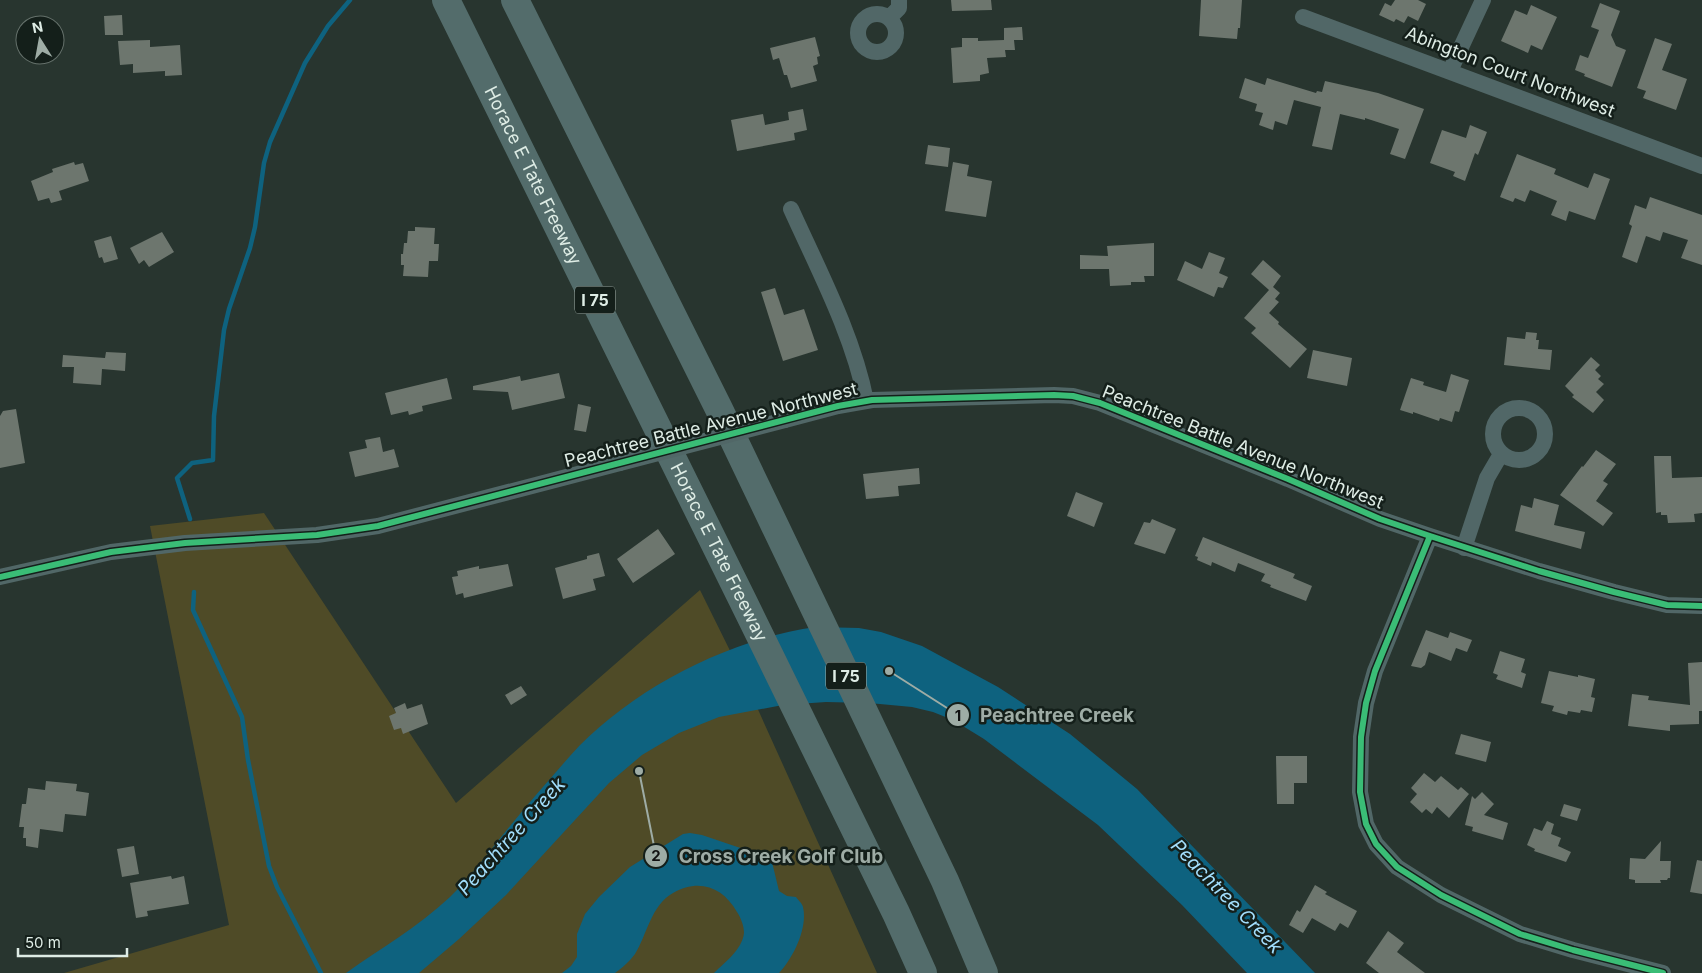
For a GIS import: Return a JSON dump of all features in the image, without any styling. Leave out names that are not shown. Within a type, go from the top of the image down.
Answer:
[{"type":"highway","name":"Horace E Tate Freeway","points":[[446,0],[848,815],[923,973]]},
{"type":"highway","name":"I 75","points":[[515,0],[718,409],[945,881],[984,973]]},
{"type":"street","points":[[889,18],[899,8],[898,0]]},
{"type":"street","points":[[1450,71],[1483,0]]},
{"type":"street","name":"Abington Court Northwest","points":[[1303,17],[1702,166]]},
{"type":"street","points":[[791,209],[830,296],[860,372],[866,401]]},
{"type":"street","name":"Peachtree Battle Avenue Northwest","points":[[0,577],[111,552],[185,543],[317,535],[378,526],[838,406],[866,401],[1054,395],[1073,396],[1100,403],[1288,478],[1380,519],[1464,548],[1539,571],[1667,605],[1702,606]]},
{"type":"street","points":[[1464,548],[1487,478],[1501,454]]},
{"type":"street","points":[[1430,536],[1375,671],[1366,703],[1360,737],[1360,792],[1366,824],[1376,844],[1397,867],[1441,895],[1520,934],[1663,973]]},
{"type":"shaded area","points":[[264,513],[456,803],[700,590],[746,683],[877,973],[64,973],[229,925],[150,526]]},
{"type":"water","points":[[816,627],[859,628],[881,632],[922,646],[998,687],[1070,734],[1137,789],[1315,973],[1247,973],[1182,905],[1098,825],[984,739],[953,720],[933,712],[912,707],[826,702],[783,705],[719,717],[679,733],[642,755],[609,783],[506,895],[419,973],[346,973],[412,928],[450,897],[570,756],[594,732],[621,710],[651,689],[682,671],[715,656],[783,633]]},
{"type":"water","points":[[683,834],[702,835],[767,857],[772,862],[779,891],[787,896],[796,897],[802,904],[804,915],[798,942],[779,973],[714,973],[740,945],[744,933],[742,922],[725,896],[709,888],[692,886],[673,893],[659,905],[635,954],[615,973],[562,973],[571,966],[577,957],[577,934],[585,914],[599,897],[630,867]]},
{"type":"building","points":[[951,0],[991,0],[992,10],[952,11]]},
{"type":"building","points":[[1201,0],[1242,0],[1240,28],[1238,28],[1237,39],[1199,36]]},
{"type":"building","points":[[1395,0],[1418,0],[1426,4],[1418,21],[1408,16],[1404,23],[1396,19],[1394,22],[1379,15],[1385,3],[1391,6]]},
{"type":"building","points":[[1600,3],[1620,11],[1611,35],[1616,46],[1626,50],[1612,87],[1584,76],[1585,74],[1575,70],[1580,55],[1588,58],[1599,30],[1591,27]]},
{"type":"building","points":[[1531,5],[1557,17],[1542,50],[1531,45],[1528,53],[1501,41],[1515,10],[1527,15]]},
{"type":"building","points":[[122,15],[123,35],[105,35],[104,16]]},
{"type":"building","points":[[1022,27],[1023,40],[1014,40],[1015,50],[1005,50],[1006,57],[987,58],[989,73],[980,75],[980,81],[953,83],[951,48],[962,47],[962,38],[978,38],[978,41],[1004,40],[1004,28]]},
{"type":"building","points":[[815,37],[820,56],[817,57],[818,64],[813,66],[817,81],[791,88],[787,75],[784,75],[779,58],[773,60],[770,48]]},
{"type":"building","points":[[1655,38],[1672,44],[1662,70],[1687,79],[1676,110],[1643,98],[1646,91],[1637,88]]},
{"type":"building","points":[[150,40],[150,47],[180,45],[182,75],[165,76],[165,71],[133,73],[133,64],[120,65],[118,41]]},
{"type":"building","points":[[1245,78],[1265,85],[1267,78],[1316,93],[1317,91],[1322,92],[1325,81],[1378,93],[1424,109],[1405,159],[1390,154],[1399,129],[1365,118],[1365,120],[1340,114],[1332,150],[1312,146],[1321,107],[1294,100],[1287,125],[1275,121],[1273,130],[1259,125],[1263,113],[1255,111],[1257,104],[1239,98]]},
{"type":"building","points":[[803,109],[807,130],[794,133],[795,140],[737,151],[731,120],[763,114],[765,125],[789,120],[788,112]]},
{"type":"building","points":[[1470,125],[1487,132],[1478,155],[1475,153],[1465,181],[1453,176],[1455,172],[1430,163],[1442,130],[1466,138]]},
{"type":"building","points":[[928,145],[950,148],[948,167],[925,164]]},
{"type":"building","points":[[1517,154],[1556,169],[1554,174],[1588,188],[1594,173],[1610,179],[1595,220],[1569,211],[1566,221],[1551,215],[1557,201],[1530,190],[1525,202],[1515,198],[1513,202],[1500,197]]},
{"type":"building","points":[[74,162],[75,165],[83,163],[89,181],[59,191],[62,200],[51,203],[49,198],[38,201],[31,181],[53,172],[52,169]]},
{"type":"building","points":[[953,162],[969,165],[967,176],[992,181],[986,217],[945,211]]},
{"type":"building","points":[[1650,197],[1702,215],[1702,265],[1681,258],[1688,240],[1663,232],[1660,241],[1646,236],[1637,263],[1622,257],[1632,226],[1629,224],[1635,205],[1646,209]]},
{"type":"building","points":[[415,227],[435,228],[434,244],[439,244],[438,261],[429,261],[428,277],[403,276],[404,265],[401,265],[401,254],[403,254],[404,243],[407,243],[408,231],[415,231]]},
{"type":"building","points":[[162,232],[174,252],[149,267],[144,260],[139,264],[130,248]]},
{"type":"building","points":[[111,236],[118,259],[104,263],[102,257],[99,258],[94,241]]},
{"type":"building","points":[[1154,243],[1154,276],[1144,276],[1145,282],[1131,282],[1131,285],[1110,286],[1109,269],[1080,269],[1080,255],[1108,256],[1107,246]]},
{"type":"building","points":[[1209,252],[1225,258],[1219,273],[1228,277],[1223,288],[1218,287],[1214,297],[1177,280],[1185,261],[1202,269]]},
{"type":"building","points":[[1263,260],[1281,276],[1273,287],[1280,293],[1275,299],[1279,302],[1269,313],[1279,322],[1278,324],[1307,349],[1290,368],[1251,333],[1256,328],[1244,318],[1269,290],[1251,274]]},
{"type":"building","points":[[775,288],[784,315],[804,309],[818,350],[783,361],[761,292]]},
{"type":"building","points":[[1526,332],[1537,333],[1536,340],[1539,340],[1538,349],[1552,350],[1550,370],[1504,365],[1507,337],[1525,339]]},
{"type":"building","points":[[1313,350],[1352,358],[1347,386],[1307,378]]},
{"type":"building","points":[[106,352],[126,353],[125,371],[102,369],[101,385],[73,383],[74,367],[62,367],[63,355],[105,358]]},
{"type":"building","points":[[1591,357],[1600,365],[1595,370],[1601,376],[1598,379],[1604,384],[1596,392],[1604,400],[1593,413],[1572,397],[1574,395],[1565,386]]},
{"type":"building","points":[[559,373],[565,398],[512,410],[508,392],[473,390],[473,386],[520,376],[521,381]]},
{"type":"building","points":[[1451,374],[1469,380],[1459,412],[1455,411],[1452,422],[1440,418],[1439,421],[1413,412],[1413,414],[1400,410],[1411,378],[1424,382],[1423,385],[1446,392]]},
{"type":"building","points":[[447,378],[452,399],[422,406],[423,411],[409,415],[408,411],[391,415],[385,393]]},
{"type":"building","points":[[578,404],[591,407],[586,432],[574,430]]},
{"type":"building","points":[[16,409],[25,463],[0,468],[0,416],[3,411]]},
{"type":"building","points":[[380,437],[383,452],[394,449],[399,467],[355,477],[349,452],[367,448],[365,440]]},
{"type":"building","points":[[1596,450],[1616,464],[1603,481],[1608,484],[1596,501],[1613,513],[1603,526],[1560,495]]},
{"type":"building","points":[[1654,456],[1671,456],[1672,478],[1702,477],[1702,513],[1694,514],[1695,522],[1668,523],[1667,515],[1661,515],[1661,512],[1656,513]]},
{"type":"building","points":[[919,468],[920,484],[898,486],[899,496],[866,499],[863,474]]},
{"type":"building","points":[[1076,492],[1103,503],[1094,527],[1067,516]]},
{"type":"building","points":[[1534,498],[1559,505],[1554,525],[1585,532],[1581,549],[1515,531],[1521,505],[1532,508]]},
{"type":"building","points":[[1152,519],[1176,529],[1165,554],[1134,544],[1144,522],[1150,523]]},
{"type":"building","points":[[658,529],[675,554],[633,583],[617,559]]},
{"type":"building","points":[[1203,537],[1295,574],[1293,578],[1312,586],[1306,601],[1270,587],[1271,585],[1261,581],[1265,574],[1238,563],[1235,572],[1212,562],[1211,566],[1197,560],[1198,557],[1195,556]]},
{"type":"building","points":[[599,553],[605,576],[593,579],[596,590],[563,599],[555,568],[587,559],[587,556]]},
{"type":"building","points":[[508,564],[513,586],[464,598],[463,593],[456,595],[452,577],[458,576],[457,571],[479,566],[479,569]]},
{"type":"building","points":[[1426,630],[1448,638],[1450,632],[1472,640],[1467,652],[1456,648],[1451,661],[1429,652],[1425,665],[1421,668],[1411,666]]},
{"type":"building","points":[[1500,651],[1525,659],[1521,672],[1526,674],[1522,688],[1496,679],[1498,675],[1493,673]]},
{"type":"building","points":[[1702,662],[1702,711],[1699,711],[1699,724],[1670,725],[1670,731],[1628,726],[1632,694],[1649,696],[1648,700],[1690,705],[1688,663]]},
{"type":"building","points":[[1549,671],[1595,679],[1591,697],[1595,698],[1592,712],[1581,710],[1580,713],[1568,711],[1567,715],[1552,711],[1554,706],[1541,703]]},
{"type":"building","points":[[521,686],[527,695],[511,705],[505,695]]},
{"type":"building","points":[[405,703],[407,709],[422,704],[428,724],[403,734],[401,728],[394,730],[389,716],[396,713],[394,708]]},
{"type":"building","points":[[1461,734],[1491,742],[1486,762],[1455,754]]},
{"type":"building","points":[[1276,756],[1307,756],[1307,783],[1294,783],[1294,804],[1277,804]]},
{"type":"building","points":[[1424,773],[1435,782],[1441,776],[1458,790],[1461,787],[1469,794],[1449,818],[1437,807],[1432,814],[1426,809],[1422,813],[1410,802],[1417,794],[1411,788]]},
{"type":"building","points":[[46,781],[77,784],[76,791],[89,793],[86,816],[65,814],[63,832],[40,829],[38,848],[26,846],[26,838],[23,838],[24,827],[19,827],[22,804],[26,804],[28,788],[45,790]]},
{"type":"building","points":[[1482,792],[1494,804],[1484,815],[1508,823],[1503,840],[1472,831],[1473,827],[1465,825],[1472,796],[1475,799]]},
{"type":"building","points":[[1564,804],[1581,809],[1577,821],[1560,816]]},
{"type":"building","points":[[1547,821],[1554,824],[1551,834],[1561,838],[1558,846],[1571,852],[1566,862],[1534,851],[1535,849],[1527,845],[1534,828],[1542,831]]},
{"type":"building","points":[[1661,841],[1660,861],[1671,861],[1670,878],[1660,880],[1661,883],[1635,883],[1635,880],[1629,879],[1630,858],[1645,859]]},
{"type":"building","points":[[134,846],[139,874],[122,877],[117,849]]},
{"type":"building","points":[[1697,860],[1702,861],[1702,894],[1690,892]]},
{"type":"building","points":[[171,876],[172,879],[184,876],[189,904],[147,911],[148,916],[136,918],[130,883]]},
{"type":"building","points":[[1315,885],[1327,892],[1325,894],[1357,911],[1348,928],[1340,923],[1335,931],[1312,918],[1303,933],[1289,925],[1297,910],[1300,912]]},
{"type":"building","points":[[1388,931],[1404,943],[1397,952],[1425,973],[1379,973],[1366,963]]},
{"type":"waterway","points":[[190,519],[177,478],[192,463],[213,460],[214,416],[224,330],[229,309],[250,248],[255,227],[264,163],[270,142],[305,63],[328,26],[350,0]]},
{"type":"waterway","points":[[194,592],[193,610],[242,717],[248,760],[269,866],[277,887],[321,973]]},
{"type":"cycle path","points":[[0,577],[111,552],[185,543],[317,535],[378,526],[838,406],[872,400],[1054,395],[1073,396],[1100,403],[1288,479],[1380,519],[1430,536],[1539,571],[1614,592],[1667,605],[1702,606]]},
{"type":"cycle path","points":[[1430,536],[1375,671],[1366,703],[1361,737],[1360,792],[1366,824],[1376,844],[1397,867],[1441,895],[1520,934],[1663,973]]},
{"type":"place","name":"Peachtree Creek","points":[[889,671]]},
{"type":"place","name":"Cross Creek Golf Club","points":[[639,771]]}]
